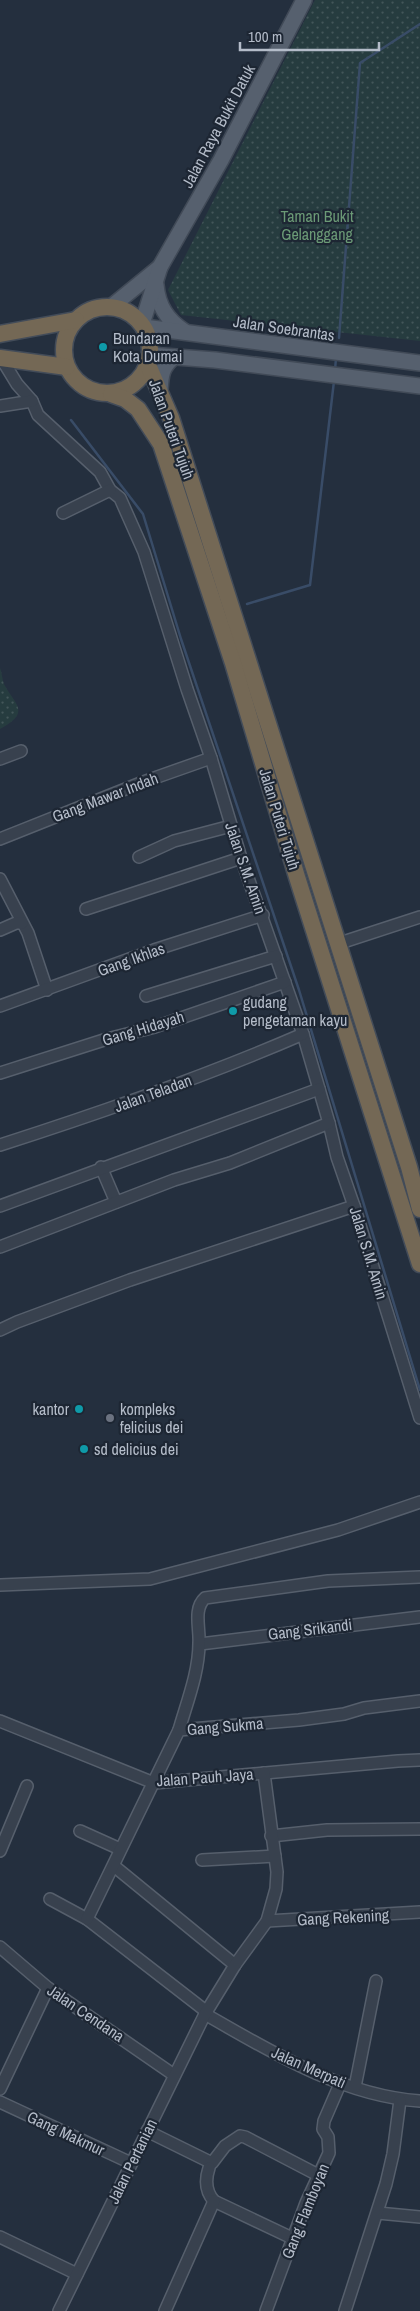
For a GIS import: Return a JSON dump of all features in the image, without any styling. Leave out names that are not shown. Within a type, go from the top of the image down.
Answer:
[{"type":"highway","points":[[111,307],[123,309],[133,315],[143,326],[150,341],[149,360],[142,376],[134,385],[123,391],[111,394],[97,393],[84,388],[74,379],[66,367],[64,342],[68,330],[76,320],[92,310],[111,307]]},
{"type":"highway","points":[[0,334],[76,320]]},
{"type":"highway","points":[[0,358],[66,367]]},
{"type":"highway","name":"Jalan Puteri Tujuh","points":[[149,360],[174,427],[409,1167],[420,1209]]},
{"type":"highway","name":"Jalan Puteri Tujuh","points":[[111,394],[125,399],[138,409],[161,444],[224,634],[302,895],[420,1264]]},
{"type":"main road","name":"Jalan Raya Bukit Datuk","points":[[143,326],[158,274],[222,160],[304,0]]},
{"type":"main road","name":"Jalan Raya Bukit Datuk","points":[[111,307],[158,274]]},
{"type":"main road","points":[[158,274],[157,298],[165,314],[184,332]]},
{"type":"main road","name":"Jalan Soebrantas","points":[[143,326],[420,363]]},
{"type":"main road","points":[[160,391],[161,373],[167,362],[174,357]]},
{"type":"main road","points":[[149,360],[174,357],[420,386]]},
{"type":"street","name":"Jalan S.M. Amin","points":[[0,358],[14,379],[32,400],[38,415],[100,472],[110,490],[120,498],[144,552],[211,758],[241,858],[263,915],[303,1034],[330,1123],[337,1157],[420,1418]]},
{"type":"street","points":[[0,406],[32,400]]},
{"type":"street","points":[[63,512],[110,490]]},
{"type":"street","points":[[0,759],[21,751]]},
{"type":"street","name":"Gang Mawar Indah","points":[[0,839],[143,782],[211,758]]},
{"type":"street","points":[[139,857],[174,841],[231,826]]},
{"type":"street","points":[[86,909],[241,858]]},
{"type":"street","points":[[0,879],[22,923],[47,990]]},
{"type":"street","name":"Gang Ikhlas","points":[[0,1006],[154,950],[263,915]]},
{"type":"street","points":[[337,944],[420,917]]},
{"type":"street","points":[[0,930],[16,923],[22,923]]},
{"type":"street","points":[[146,996],[276,956]]},
{"type":"street","name":"Gang Hidayah","points":[[0,1072],[107,1039],[155,1027],[285,982]]},
{"type":"street","name":"Jalan Teladan","points":[[0,1145],[237,1063],[303,1034]]},
{"type":"street","points":[[0,1206],[101,1167],[320,1089]]},
{"type":"street","points":[[0,1247],[174,1180],[230,1163],[330,1123]]},
{"type":"street","points":[[101,1167],[116,1202]]},
{"type":"street","points":[[0,1330],[130,1280],[354,1206]]},
{"type":"street","points":[[0,1585],[150,1579],[338,1530],[420,1502]]},
{"type":"street","points":[[179,1730],[196,1673],[200,1644],[198,1610],[200,1603],[205,1598],[328,1582],[420,1577]]},
{"type":"street","name":"Gang Srikandi","points":[[200,1644],[420,1617]]},
{"type":"street","name":"Gang Sukma","points":[[87,1919],[179,1730],[299,1720],[344,1714],[364,1708],[420,1701]]},
{"type":"street","name":"Jalan Pauh Jaya","points":[[0,1721],[154,1783],[420,1760]]},
{"type":"street","points":[[264,1774],[271,1836],[275,1842],[277,1872],[276,1889],[267,1921]]},
{"type":"street","points":[[0,1851],[27,1786]]},
{"type":"street","points":[[271,1836],[327,1830],[420,1830]]},
{"type":"street","points":[[80,1831],[120,1849]]},
{"type":"street","points":[[202,1860],[275,1856]]},
{"type":"street","points":[[114,1866],[235,1965]]},
{"type":"street","name":"Jalan Merpati","points":[[50,1899],[87,1919],[206,2013],[273,2052],[340,2084],[400,2100],[420,2101]]},
{"type":"street","name":"Gang Rekening","points":[[267,1921],[420,1912]]},
{"type":"street","name":"Jalan Pertanian","points":[[60,2311],[206,2013],[235,1965],[267,1921]]},
{"type":"street","name":"Jalan Cendana","points":[[0,1947],[48,1988],[174,2075]]},
{"type":"street","points":[[355,2087],[376,1981]]},
{"type":"street","points":[[0,2089],[48,1988]]},
{"type":"street","name":"Gang Flamboyan","points":[[266,2311],[292,2238],[329,2153],[328,2137],[323,2129],[324,2121],[340,2084]]},
{"type":"street","points":[[345,2311],[378,2213],[393,2154],[400,2100]]},
{"type":"street","name":"Gang Makmur","points":[[0,2102],[131,2163]]},
{"type":"street","points":[[147,2131],[211,2166]]},
{"type":"street","points":[[292,2238],[214,2202],[208,2195],[206,2184],[211,2166],[225,2146],[240,2136],[320,2176]]},
{"type":"street","points":[[165,2311],[214,2202]]},
{"type":"street","points":[[378,2213],[420,2217]]},
{"type":"street","points":[[0,2236],[77,2274]]},
{"type":"green space","name":"Taman Bukit Gelanggang","points":[[315,0],[420,0],[420,341],[181,315],[168,290]]},
{"type":"green space","points":[[0,668],[4,684],[16,703],[18,713],[16,718],[0,729]]},
{"type":"waterway","points":[[339,338],[360,63],[420,24]]},
{"type":"waterway","points":[[335,370],[336,358]]},
{"type":"waterway","points":[[247,604],[310,585],[334,381]]},
{"type":"waterway","points":[[71,420],[143,514],[181,639],[299,990],[420,1390]]},
{"type":"place","name":"Bundaran Kota Dumai","points":[[103,347]]},
{"type":"place","name":"gudang pengetaman kayu","points":[[233,1011]]},
{"type":"place","name":"kantor","points":[[79,1409]]},
{"type":"place","name":"kompleks felicius dei","points":[[110,1418]]},
{"type":"place","name":"sd delicius dei","points":[[84,1449]]}]
